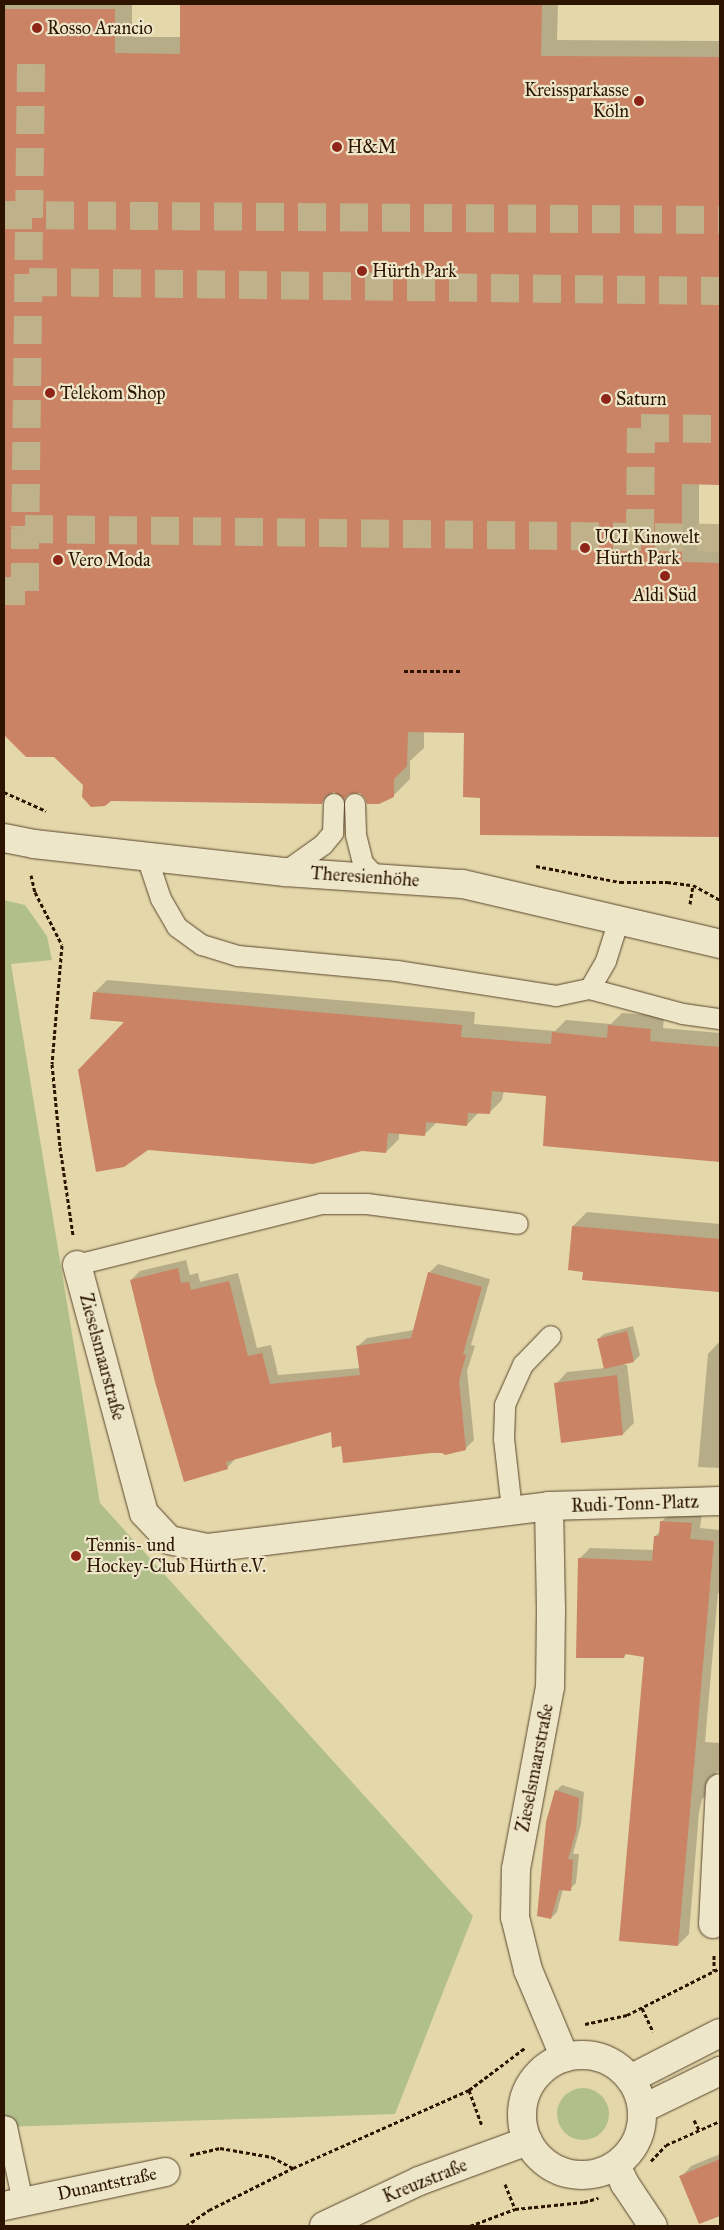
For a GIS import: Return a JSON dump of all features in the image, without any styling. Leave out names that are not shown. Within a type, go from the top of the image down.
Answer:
[{"type":"street","name":"Theresienhöhe","points":[[4,838],[146,857],[285,872],[463,884],[720,944]]},
{"type":"street","name":"Zieselsmaarstraße","points":[[78,1265],[144,1513],[169,1540],[208,1548],[549,1506],[550,1687],[516,1869],[515,1917],[528,1970],[565,2058]]},
{"type":"street","name":"Rudi-Tonn-Platz","points":[[549,1506],[720,1501]]},
{"type":"street","points":[[713,1924],[720,1788]]},
{"type":"street","points":[[630,2079],[720,2033]]},
{"type":"street","points":[[581,2055],[600,2057],[616,2065],[630,2079],[639,2093],[642,2110],[640,2134],[633,2148],[616,2165],[587,2175],[568,2173],[551,2166],[537,2155],[528,2141],[523,2124],[523,2107],[526,2093],[534,2079],[547,2066],[565,2058],[581,2055]]},
{"type":"street","points":[[642,2110],[720,2071]]},
{"type":"street","name":"Kreuzstraße","points":[[324,2226],[420,2181],[528,2141]]},
{"type":"street","points":[[616,2165],[625,2184],[653,2226]]},
{"type":"street","name":"Dunantstraße","points":[[13,2204],[165,2172]]},
{"type":"lane","points":[[285,872],[323,845],[333,833],[334,804]]},
{"type":"lane","points":[[355,804],[356,835],[362,863],[376,877]]},
{"type":"lane","points":[[146,857],[161,900],[177,927],[202,945],[238,956],[397,972],[556,996],[590,990],[683,1014],[720,1019]]},
{"type":"lane","points":[[590,990],[606,961],[619,920]]},
{"type":"lane","points":[[78,1265],[321,1204],[367,1204],[518,1224]]},
{"type":"lane","points":[[512,1510],[504,1440],[505,1405],[523,1365],[551,1336]]},
{"type":"lane","points":[[5,2123],[13,2204]]},
{"type":"path","points":[[404,671],[461,671]]},
{"type":"path","points":[[31,879],[35,892],[62,945],[52,1064],[60,1147],[78,1265]]},
{"type":"path","points":[[693,885],[720,900]]},
{"type":"path","points":[[186,2226],[209,2210],[293,2168],[469,2090],[523,2048],[553,2033],[627,2015],[720,1968]]},
{"type":"path","name":"Dunantstraße","points":[[165,2172],[186,2156],[220,2148],[272,2157],[293,2168]]},
{"type":"green space","name":"Tennis- und Hockey-Club Hürth e.V.","points":[[4,900],[25,905],[47,936],[52,960],[11,964],[100,1503],[473,1916],[395,2114],[4,2127]]},
{"type":"green space","points":[[583,2088],[597,2092],[605,2100],[609,2114],[605,2128],[597,2136],[583,2140],[569,2136],[561,2128],[557,2114],[561,2100],[569,2092]]},
{"type":"building","name":"Hürth Park","points":[[180,4],[542,4],[541,56],[720,57],[720,485],[682,484],[682,562],[720,563],[720,837],[480,835],[480,798],[463,797],[464,733],[408,732],[407,766],[394,779],[394,797],[379,804],[367,804],[365,798],[360,793],[349,794],[344,799],[334,792],[324,797],[322,804],[111,801],[105,806],[91,807],[82,797],[83,785],[54,757],[26,757],[5,736],[4,9],[115,9],[115,53],[180,54]]},
{"type":"building","points":[[93,992],[462,1025],[461,1037],[551,1044],[552,1032],[607,1038],[608,1025],[651,1029],[650,1041],[720,1047],[720,1162],[543,1146],[546,1096],[492,1091],[490,1114],[468,1113],[467,1126],[426,1122],[425,1136],[388,1133],[386,1153],[362,1151],[313,1164],[148,1150],[124,1167],[96,1172],[78,1070],[124,1022],[90,1019]]},
{"type":"building","points":[[572,1226],[720,1239],[720,1292],[582,1280],[583,1272],[568,1270]]},
{"type":"building","points":[[178,1268],[181,1283],[189,1282],[191,1290],[229,1281],[248,1356],[262,1353],[270,1384],[360,1375],[356,1346],[411,1338],[428,1272],[482,1287],[463,1354],[466,1355],[459,1381],[466,1450],[445,1455],[442,1453],[431,1453],[343,1463],[341,1446],[332,1448],[331,1432],[226,1462],[228,1469],[184,1482],[155,1382],[130,1280]]},
{"type":"building","points":[[627,1331],[634,1362],[604,1369],[597,1339]]},
{"type":"building","points":[[617,1375],[623,1435],[561,1443],[554,1383]]},
{"type":"building","points":[[660,1521],[692,1523],[690,1539],[714,1541],[678,1946],[619,1941],[644,1657],[625,1654],[624,1658],[576,1658],[578,1558],[652,1561],[654,1536],[659,1536]]},
{"type":"building","points":[[555,1790],[579,1798],[576,1831],[568,1859],[573,1860],[571,1891],[559,1890],[551,1919],[537,1916],[546,1822]]},
{"type":"building","points":[[720,2159],[720,2216],[699,2224],[679,2176]]},
{"type":"tunnel","points":[[31,64],[25,529],[720,538]]},
{"type":"tunnel","points":[[4,215],[720,220]]},
{"type":"tunnel","points":[[29,282],[720,291]]},
{"type":"tunnel","points":[[640,537],[641,428],[720,429]]},
{"type":"tunnel","points":[[4,591],[25,591],[25,529]]},
{"type":"place","name":"Rosso Arancio","points":[[37,28]]},
{"type":"place","name":"Kreissparkasse Köln","points":[[639,101]]},
{"type":"place","name":"H&M","points":[[337,147]]},
{"type":"place","name":"Hürth Park","points":[[362,271]]},
{"type":"place","name":"Telekom Shop","points":[[50,393]]},
{"type":"place","name":"Saturn","points":[[606,399]]},
{"type":"place","name":"UCI Kinowelt Hürth Park","points":[[585,548]]},
{"type":"place","name":"Vero Moda","points":[[58,560]]},
{"type":"place","name":"Aldi Süd","points":[[665,576]]},
{"type":"place","name":"Tennis- und Hockey-Club Hürth e.V.","points":[[76,1556]]}]
